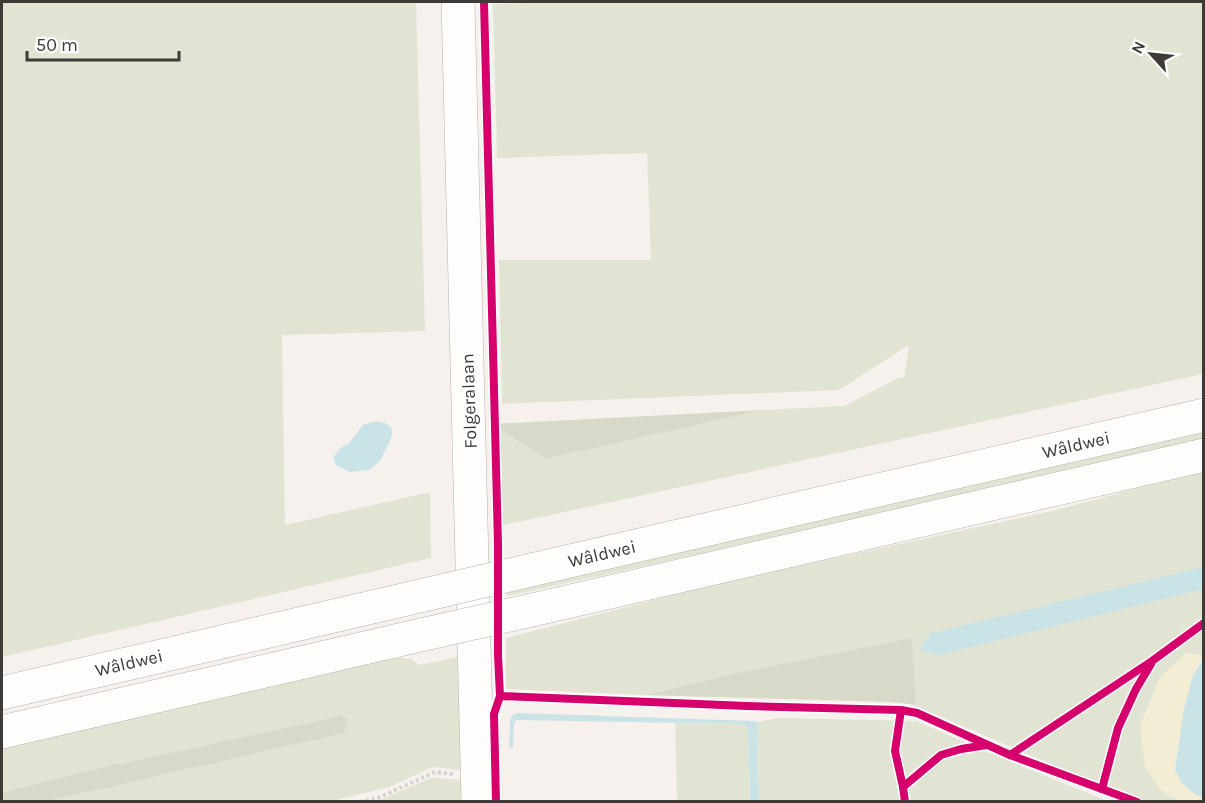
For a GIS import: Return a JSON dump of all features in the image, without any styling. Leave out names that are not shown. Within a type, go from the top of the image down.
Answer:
[{"type":"main road","name":"Folgeralaan","points":[[458,2],[478,788]]},
{"type":"main road","name":"Wâldwei","points":[[2,693],[1203,416]]},
{"type":"main road","points":[[2,732],[1203,455]]},
{"type":"path","points":[[360,801],[376,800],[435,772],[478,788]]},
{"type":"green space","points":[[2,2],[416,2],[425,331],[282,335],[285,525],[430,492],[431,558],[2,657]]},
{"type":"green space","points":[[561,2],[1203,2],[1203,374],[500,526],[492,424],[546,459],[763,410],[844,406],[904,377],[909,347],[907,346],[839,390],[502,404],[499,260],[651,260],[647,153],[497,158],[493,4]]},
{"type":"green space","points":[[763,410],[546,459],[492,424]]},
{"type":"green space","points":[[1203,422],[1203,440],[1146,455],[506,595],[1146,438]]},
{"type":"green space","points":[[1203,471],[1203,656],[1186,653],[1164,794],[1182,801],[1136,801],[916,706],[912,638],[742,672],[645,695],[506,689],[506,638],[720,583],[1052,511]]},
{"type":"green space","points":[[912,638],[916,706],[889,702],[645,695],[742,672]]},
{"type":"green space","points":[[467,655],[466,771],[433,767],[389,787],[332,801],[49,801],[344,733],[83,772],[2,793],[2,740],[387,656],[411,659],[419,665]]},
{"type":"green space","points":[[342,716],[347,719],[344,733],[49,801],[2,801],[2,793],[83,772]]},
{"type":"green space","points":[[778,718],[917,721],[1107,801],[759,801],[757,722]]},
{"type":"green space","points":[[675,723],[742,724],[746,726],[750,801],[677,801]]},
{"type":"green space","points":[[431,778],[469,780],[469,801],[375,802]]},
{"type":"sand","points":[[1186,653],[1203,656],[1193,676],[1193,793],[1203,798],[1203,801],[1182,801],[1164,794],[1145,767],[1140,725],[1160,677]]},
{"type":"water","points":[[375,421],[391,427],[392,435],[380,461],[369,470],[350,472],[337,466],[333,458],[339,449],[349,443],[363,425]]},
{"type":"water","points":[[1203,567],[1203,589],[939,655],[919,649],[931,633]]},
{"type":"water","points":[[1203,660],[1203,798],[1182,783],[1175,770],[1184,709],[1193,675]]},
{"type":"water","points":[[517,713],[757,722],[759,801],[750,801],[748,730],[742,724],[517,720],[514,723],[513,748],[509,747],[510,720]]},
{"type":"cycle path","points":[[484,2],[498,544],[500,696],[494,714],[496,802]]},
{"type":"cycle path","points":[[1010,755],[1152,661],[1204,623]]},
{"type":"cycle path","points":[[1102,789],[1118,728],[1136,689],[1151,664]]},
{"type":"cycle path","points":[[500,696],[901,710],[917,713],[1010,755],[1137,802]]},
{"type":"cycle path","points":[[901,710],[895,751],[903,787]]},
{"type":"cycle path","points":[[905,802],[903,787],[941,755],[987,745]]}]
